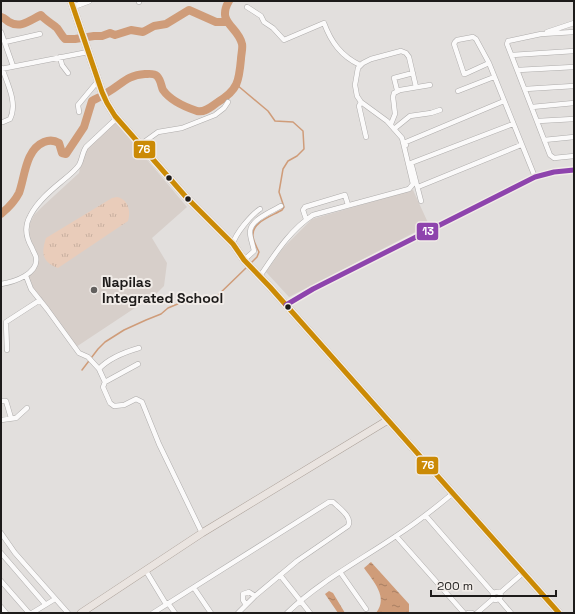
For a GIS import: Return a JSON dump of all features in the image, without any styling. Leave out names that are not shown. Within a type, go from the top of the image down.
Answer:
[{"type":"main road","points":[[72,4],[102,92],[117,118],[186,197],[233,244],[247,263],[559,613]]},
{"type":"main road","points":[[81,613],[202,533],[388,420]]},
{"type":"street","points":[[72,4],[89,1]]},
{"type":"street","points":[[247,7],[260,16],[264,22],[273,28],[284,40],[324,23],[333,43],[346,57],[360,65]]},
{"type":"street","points":[[574,23],[541,34],[508,41],[507,44],[552,157],[574,156]]},
{"type":"street","points":[[1,32],[13,66]]},
{"type":"street","points":[[541,34],[574,32]]},
{"type":"street","points":[[5,42],[40,34]]},
{"type":"street","points":[[489,63],[464,74],[454,44],[455,42],[457,40],[475,38],[489,63],[535,178]]},
{"type":"street","points":[[260,276],[280,248],[306,219],[313,215],[412,187],[413,184],[404,142],[391,124],[361,102],[357,96],[355,85],[357,72],[360,65],[371,59],[404,51],[409,57],[416,87]]},
{"type":"street","points":[[512,55],[574,51]]},
{"type":"street","points":[[3,122],[10,119],[13,112],[13,105],[11,94],[1,68],[88,52]]},
{"type":"street","points":[[60,57],[62,65],[68,73]]},
{"type":"street","points":[[518,70],[574,68]]},
{"type":"street","points":[[392,73],[397,90]]},
{"type":"street","points":[[394,78],[413,73]]},
{"type":"street","points":[[458,91],[494,78]]},
{"type":"street","points":[[79,112],[78,105],[98,81]]},
{"type":"street","points":[[391,124],[395,111],[392,97],[394,93],[397,90],[430,85]]},
{"type":"street","points":[[525,89],[574,86]]},
{"type":"street","points":[[421,201],[406,142],[504,101]]},
{"type":"street","points":[[140,145],[158,132],[182,128],[215,115],[224,108],[228,102]]},
{"type":"street","points":[[361,102],[359,106],[366,138]]},
{"type":"street","points":[[532,107],[574,103]]},
{"type":"street","points":[[394,129],[410,116],[431,114],[440,110]]},
{"type":"street","points":[[1,284],[26,276],[36,264],[36,255],[26,232],[30,216],[48,192],[69,176],[79,164],[82,153],[86,148],[117,118]]},
{"type":"street","points":[[538,121],[574,119]]},
{"type":"street","points":[[411,163],[513,124]]},
{"type":"street","points":[[544,140],[574,137]]},
{"type":"street","points":[[418,187],[521,145]]},
{"type":"street","points":[[286,305],[312,289],[535,178],[554,172],[574,170]]},
{"type":"street","points":[[306,219],[303,210],[305,207],[345,195],[348,205]]},
{"type":"street","points":[[247,263],[254,251],[250,232],[252,226],[259,218],[281,206]]},
{"type":"street","points":[[233,244],[234,239],[248,221],[260,209]]},
{"type":"street","points":[[26,276],[31,289],[78,353],[88,357],[99,369],[105,382],[103,387],[110,403],[114,406],[124,405],[136,399],[142,402],[158,444],[202,533]]},
{"type":"street","points":[[7,350],[6,322],[40,300]]},
{"type":"street","points":[[99,369],[109,361],[125,352],[139,348]]},
{"type":"street","points":[[105,382],[138,364]]},
{"type":"street","points":[[1,401],[6,401],[11,418]]},
{"type":"street","points":[[1,420],[19,416],[27,408]]},
{"type":"street","points":[[287,613],[300,601],[340,572],[426,516],[452,494]]},
{"type":"street","points":[[153,613],[329,502],[333,502],[349,519],[350,524],[297,561],[255,596],[238,613]]},
{"type":"street","points":[[426,516],[493,593],[492,596],[511,613]]},
{"type":"street","points":[[1,533],[15,553],[68,613]]},
{"type":"street","points":[[396,536],[464,613]]},
{"type":"street","points":[[1,553],[45,604]]},
{"type":"street","points":[[146,571],[167,604],[175,613]]},
{"type":"street","points":[[340,572],[366,609]]},
{"type":"street","points":[[477,613],[501,596],[500,593],[523,573]]},
{"type":"street","points":[[280,576],[310,613]]},
{"type":"street","points":[[1,581],[28,613]]},
{"type":"street","points":[[194,588],[211,613]]},
{"type":"street","points":[[246,605],[243,600],[243,594],[249,592],[255,596]]},
{"type":"street","points":[[493,593],[500,593]]},
{"type":"street","points":[[32,613],[45,604],[56,599]]},
{"type":"street","points":[[1,607],[6,613]]},
{"type":"shaded area","points":[[116,123],[187,207],[152,238],[167,263],[164,286],[156,294],[76,347],[32,287],[29,279],[29,275],[37,266],[38,257],[29,238],[30,223],[34,215],[79,173],[84,150],[112,124]]},
{"type":"shaded area","points":[[413,190],[429,225],[289,297],[266,272],[283,248],[312,219]]},
{"type":"green space","points":[[117,197],[124,200],[128,206],[128,221],[58,268],[46,260],[43,253],[46,238],[112,198]]},
{"type":"water","points":[[371,562],[409,604],[409,613],[376,613],[380,607],[380,595],[378,589],[364,568]]},
{"type":"water","points":[[329,591],[333,593],[345,613],[338,613],[325,594]]},
{"type":"waterway","points":[[1,214],[11,205],[19,193],[29,157],[33,151],[46,141],[55,141],[59,143],[62,153],[66,154],[84,127],[92,101],[104,95],[125,80],[134,76],[145,74],[156,75],[166,94],[183,105],[197,111],[208,109],[225,98],[234,89],[238,79],[242,47],[240,38],[226,20],[225,14],[229,1]]},
{"type":"waterway","points":[[1,17],[13,24],[18,25],[41,15],[57,28],[65,39],[102,36],[110,33],[115,35],[131,30],[143,32],[154,26],[166,24],[189,10],[216,22],[227,22]]},
{"type":"waterway","points":[[237,85],[268,111],[275,121],[293,122],[303,131],[304,149],[297,156],[288,161],[283,169],[279,192],[284,207],[282,210],[263,220],[255,227],[253,237],[259,252],[257,257],[251,263]]},
{"type":"waterway","points":[[82,370],[105,342],[124,330],[161,314],[168,308],[180,303],[207,302],[214,299],[247,267]]},
{"type":"transit line","name":"76","points":[[71,1],[102,92],[115,116],[186,197],[233,244],[244,260],[270,287],[559,613]]},
{"type":"transit line","name":"13","points":[[286,305],[313,289],[535,177],[554,172],[574,170]]},
{"type":"place","name":"Napilas Integrated School","points":[[94,290]]}]
